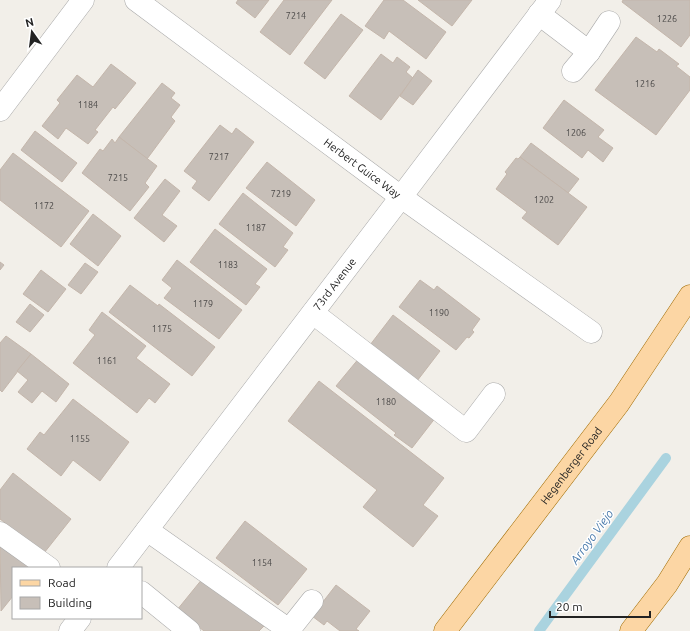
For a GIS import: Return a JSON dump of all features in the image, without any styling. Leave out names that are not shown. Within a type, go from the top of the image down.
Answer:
[{"type":"main road","name":"Hegenberger Road","points":[[445,631],[619,403],[690,296]]},
{"type":"main road","points":[[631,631],[667,584],[690,547]]},
{"type":"street","points":[[0,110],[84,0]]},
{"type":"street","name":"Herbert Guice Way","points":[[136,0],[401,197],[591,332]]},
{"type":"street","points":[[545,7],[589,52]]},
{"type":"street","name":"73rd Avenue","points":[[119,567],[545,7]]},
{"type":"street","points":[[573,70],[589,52],[609,22]]},
{"type":"street","points":[[313,313],[466,431],[494,394]]},
{"type":"street","points":[[148,530],[289,630],[312,601]]},
{"type":"street","points":[[0,533],[48,567]]},
{"type":"street","points":[[142,593],[189,631]]},
{"type":"street","points":[[70,631],[79,619]]},
{"type":"building","points":[[238,0],[269,0],[255,18],[236,3]]},
{"type":"building","points":[[284,0],[332,0],[290,55],[260,32]]},
{"type":"building","points":[[384,0],[403,0],[446,32],[426,59],[389,31],[384,39],[365,26]]},
{"type":"building","points":[[418,0],[472,0],[452,26]]},
{"type":"building","points":[[623,0],[690,0],[690,35],[681,47],[622,2]]},
{"type":"building","points":[[341,14],[363,30],[325,79],[304,63]]},
{"type":"building","points":[[636,37],[657,52],[659,49],[679,64],[676,66],[690,77],[690,90],[656,135],[595,90]]},
{"type":"building","points":[[381,54],[393,63],[397,57],[410,67],[406,72],[413,78],[381,120],[349,96]]},
{"type":"building","points":[[111,64],[136,83],[115,109],[113,107],[95,130],[98,132],[88,144],[66,128],[58,139],[42,126],[60,103],[57,100],[77,75],[93,87]]},
{"type":"building","points":[[418,70],[432,81],[413,105],[400,96]]},
{"type":"building","points":[[162,83],[175,93],[171,98],[180,105],[171,117],[175,121],[147,159],[119,137]]},
{"type":"building","points":[[564,100],[604,130],[598,137],[613,148],[603,162],[588,150],[582,158],[543,128]]},
{"type":"building","points":[[220,125],[232,134],[236,128],[254,142],[209,201],[192,188],[197,181],[184,171]]},
{"type":"building","points":[[35,131],[77,163],[62,182],[21,150]]},
{"type":"building","points":[[119,137],[157,166],[145,183],[149,187],[130,211],[82,173],[100,149],[103,151],[112,139],[115,143]]},
{"type":"building","points":[[531,143],[579,179],[568,193],[520,157]]},
{"type":"building","points":[[13,153],[89,211],[61,247],[0,200],[0,170]]},
{"type":"building","points":[[520,157],[587,207],[558,245],[522,218],[527,212],[496,189],[507,174],[505,172],[516,158],[518,159]]},
{"type":"building","points":[[267,162],[315,200],[296,226],[246,188]]},
{"type":"building","points":[[165,179],[180,191],[162,215],[177,226],[164,242],[134,218]]},
{"type":"building","points":[[243,193],[293,233],[283,247],[288,250],[275,267],[219,224]]},
{"type":"building","points":[[93,214],[121,236],[98,266],[70,244]]},
{"type":"building","points":[[215,229],[267,269],[255,284],[260,287],[246,305],[190,262]]},
{"type":"building","points":[[177,260],[242,310],[219,339],[164,298],[172,288],[162,280]]},
{"type":"building","points":[[0,262],[4,265],[0,270]]},
{"type":"building","points":[[85,263],[98,272],[81,294],[68,285]]},
{"type":"building","points":[[41,270],[66,289],[48,312],[23,294]]},
{"type":"building","points":[[420,280],[434,290],[437,286],[480,319],[472,330],[474,332],[469,338],[467,337],[456,350],[399,307]]},
{"type":"building","points":[[130,285],[158,306],[159,304],[215,347],[192,376],[109,312]]},
{"type":"building","points":[[30,304],[44,315],[30,332],[16,322]]},
{"type":"building","points":[[102,312],[146,346],[136,358],[170,384],[155,403],[149,398],[137,413],[73,363],[95,335],[89,330]]},
{"type":"building","points":[[393,315],[440,351],[417,381],[370,345]]},
{"type":"building","points":[[6,336],[31,354],[2,392],[0,390],[0,343]]},
{"type":"building","points":[[31,354],[69,384],[56,402],[42,391],[32,403],[18,392],[28,380],[17,371]]},
{"type":"building","points":[[360,357],[436,417],[412,448],[394,435],[396,433],[336,386]]},
{"type":"building","points":[[319,381],[444,478],[423,505],[438,516],[413,547],[363,507],[377,490],[288,421]]},
{"type":"building","points":[[73,399],[129,442],[100,481],[73,460],[61,476],[27,449],[40,432],[44,435]]},
{"type":"building","points":[[13,473],[71,519],[44,553],[0,519],[0,490]]},
{"type":"building","points":[[245,521],[307,569],[278,605],[216,558]]},
{"type":"building","points":[[0,541],[33,567],[12,567],[12,597],[1,611]]},
{"type":"building","points":[[203,578],[264,626],[259,631],[204,631],[177,610]]},
{"type":"building","points":[[336,585],[370,611],[356,629],[359,631],[340,631],[327,621],[324,625],[312,616]]},
{"type":"waterway","name":"Arroyo Viejo","points":[[539,631],[666,458]]}]
